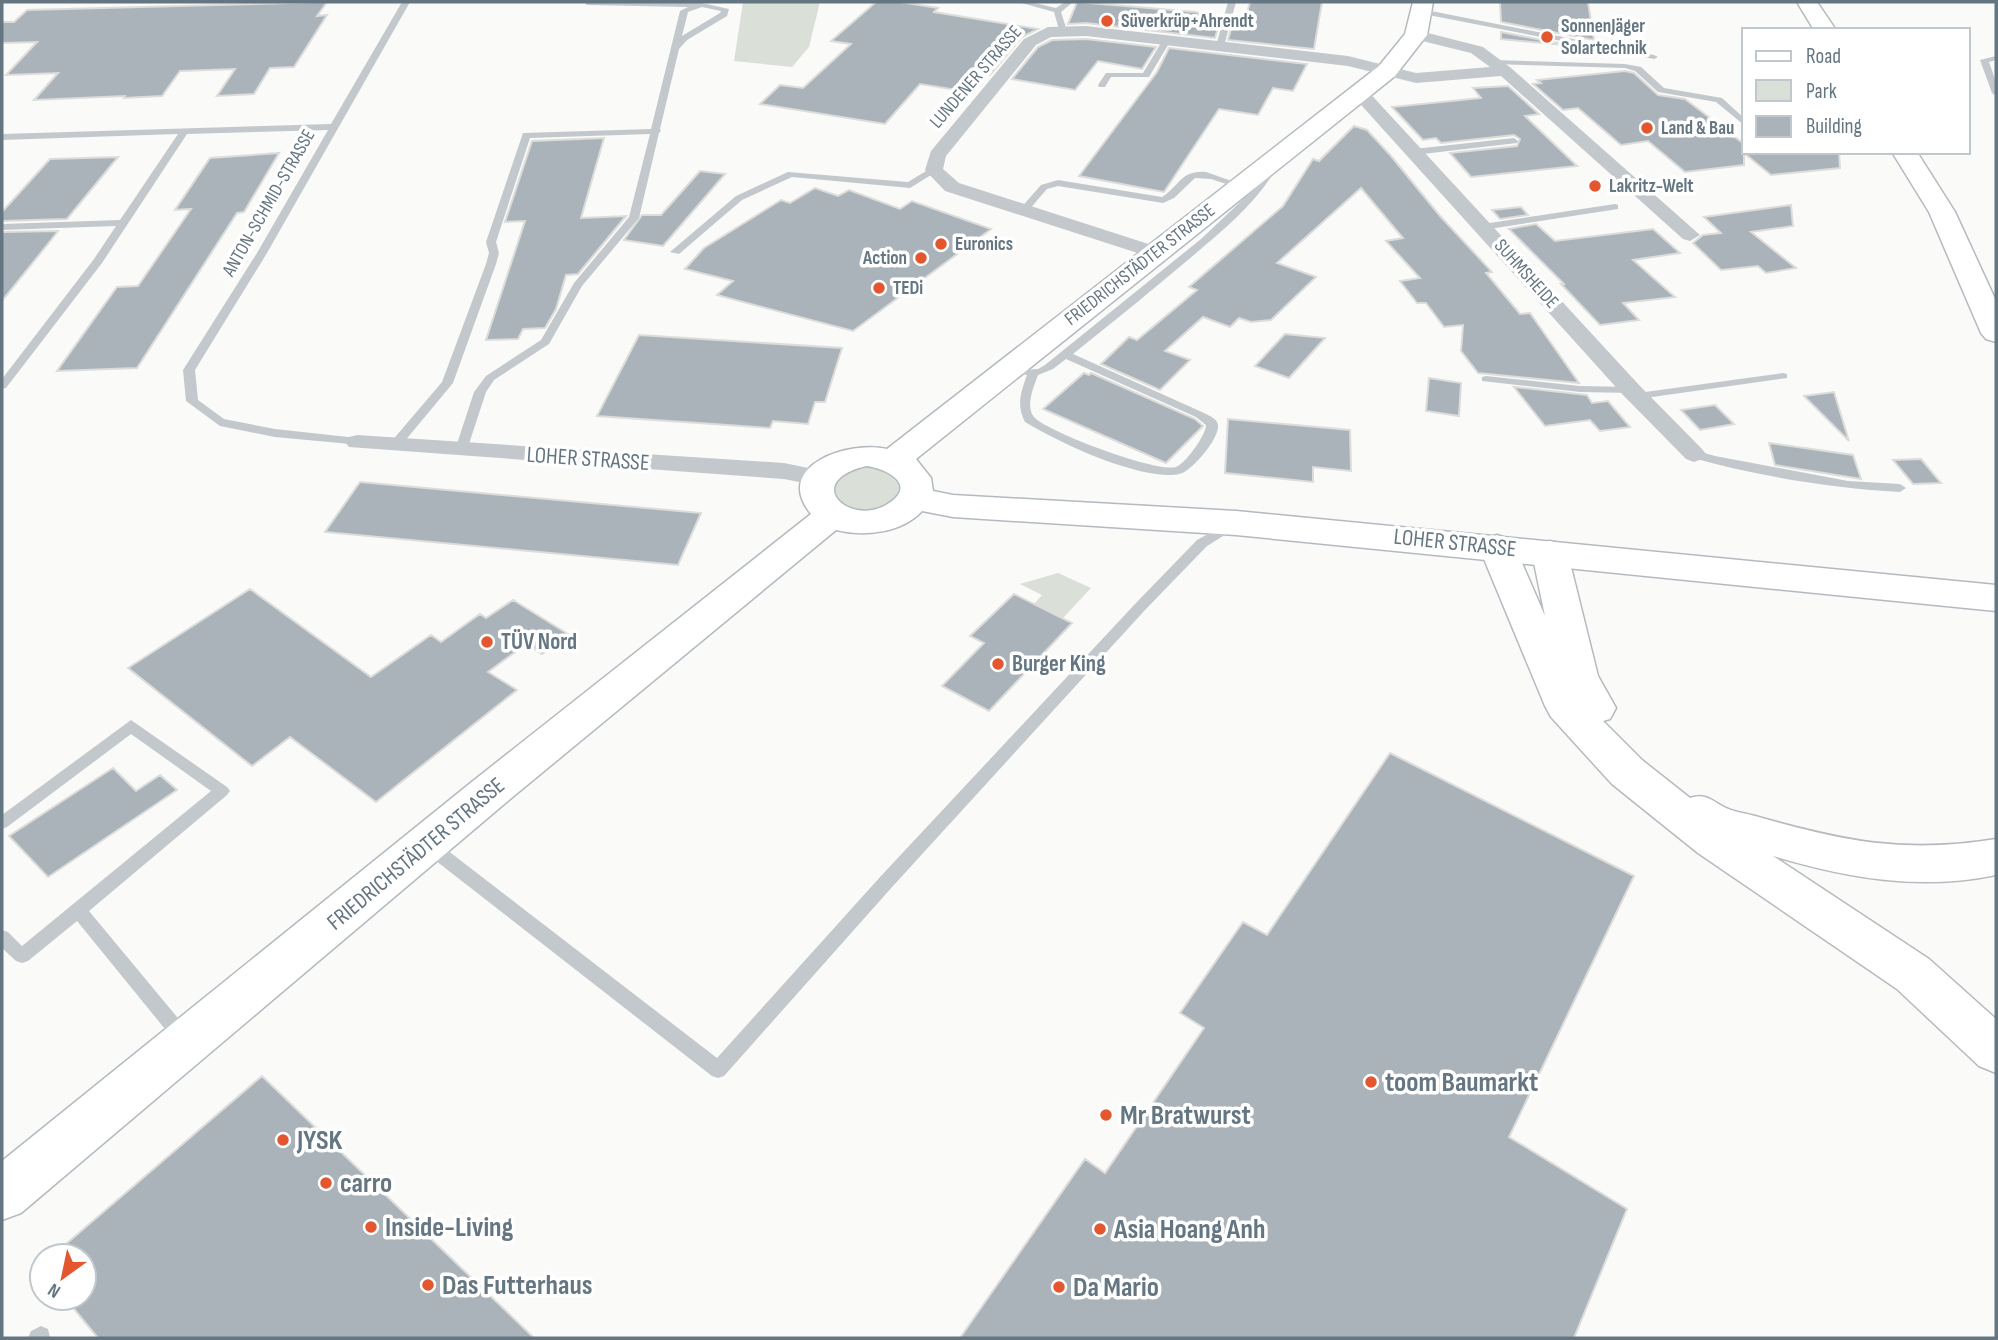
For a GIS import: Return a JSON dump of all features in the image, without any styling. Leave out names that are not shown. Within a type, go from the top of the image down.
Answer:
[{"type":"street","points":[[1807,2],[1824,28]]},
{"type":"street","points":[[1420,16],[1477,50],[1499,67],[1690,235]]},
{"type":"street","name":"FRIEDRICHSTÄDTER STRASSE","points":[[894,460],[1023,370],[1157,253],[1387,71],[1420,16]]},
{"type":"street","name":"LUNDENER STRASSE","points":[[933,170],[937,155],[1030,42],[1048,32],[1063,31],[1220,46],[1348,61],[1387,71]]},
{"type":"street","points":[[1387,71],[1416,78],[1499,67]]},
{"type":"street","name":"SUHMSHEIDE","points":[[1359,92],[1694,454]]},
{"type":"street","points":[[1905,154],[1942,212],[1996,333]]},
{"type":"street","points":[[933,170],[952,187],[1157,253]]},
{"type":"street","points":[[1942,212],[1981,253],[1996,281]]},
{"type":"street","name":"LOHER STRASSE","points":[[357,442],[784,471],[819,478]]},
{"type":"street","points":[[876,456],[894,460],[912,474],[917,485],[914,498],[894,515],[873,521],[851,521],[832,515],[818,502],[816,486],[819,478],[838,463],[856,457],[876,456]]},
{"type":"street","name":"LOHER STRASSE","points":[[914,498],[953,506],[1236,523],[1497,547],[1996,598]]},
{"type":"street","name":"FRIEDRICHSTÄDTER STRASSE","points":[[2,1194],[832,515]]},
{"type":"street","points":[[1497,547],[1566,706],[1627,772],[1713,840],[1913,974],[1996,1050]]},
{"type":"street","points":[[1550,553],[1578,676],[1589,700],[1645,764],[1711,821],[1867,862],[1935,866],[1996,857]]},
{"type":"lane","points":[[334,127],[406,2]]},
{"type":"lane","points":[[1022,2],[1057,11]]},
{"type":"lane","points":[[1057,11],[1069,2]]},
{"type":"lane","points":[[1220,46],[1232,2]]},
{"type":"lane","points":[[587,3],[667,3],[725,9],[724,14],[684,38],[677,47]]},
{"type":"lane","points":[[461,450],[480,392],[490,378],[545,342],[578,285],[634,218],[684,11],[695,5]]},
{"type":"lane","points":[[1057,11],[1063,31]]},
{"type":"lane","points":[[1420,16],[1654,57]]},
{"type":"lane","points":[[1102,85],[1109,75],[1146,75],[1167,40]]},
{"type":"lane","points":[[1996,58],[1984,60],[1996,93]]},
{"type":"lane","points":[[1499,67],[1625,66],[1638,69],[1661,90],[1719,100],[1742,120]]},
{"type":"lane","name":"ANTON-SCHMID-STRASSE","points":[[7,137],[334,127]]},
{"type":"lane","name":"ANTON-SCHMID-STRASSE","points":[[334,127],[189,370],[192,401],[220,422],[275,433],[357,442]]},
{"type":"lane","points":[[2,386],[99,261],[185,131]]},
{"type":"lane","points":[[395,445],[447,383],[491,264],[494,253],[491,243],[526,135],[657,131]]},
{"type":"lane","points":[[2,148],[7,137]]},
{"type":"lane","points":[[1414,152],[1514,141]]},
{"type":"lane","points":[[675,252],[739,198],[791,174],[910,185],[933,170]]},
{"type":"lane","points":[[1024,210],[1044,187],[1058,183],[1163,200],[1172,196],[1188,177],[1198,174],[1266,180],[1248,202],[1045,370],[1023,370],[1024,411],[1029,419],[1104,453],[1161,470],[1174,471],[1186,465],[1212,434],[1212,423],[1200,415],[1065,354]]},
{"type":"lane","points":[[1483,227],[1615,206]]},
{"type":"lane","points":[[2,227],[124,223]]},
{"type":"lane","points":[[1486,379],[1635,393],[1783,376]]},
{"type":"lane","points":[[1694,454],[1848,485],[1900,488]]},
{"type":"lane","points":[[1167,519],[1186,527],[1202,543]]},
{"type":"lane","points":[[427,845],[718,1070],[887,881],[1202,543],[1236,523]]},
{"type":"lane","points":[[2,823],[131,726],[222,791],[22,956],[2,937]]},
{"type":"lane","points":[[78,910],[172,1023],[190,1040]]},
{"type":"green space","points":[[743,2],[820,2],[809,47],[792,67],[734,61]]},
{"type":"green space","points":[[868,467],[887,472],[897,480],[899,490],[893,500],[883,507],[868,510],[851,508],[833,497],[834,482],[850,471]]},
{"type":"green space","points":[[1058,573],[1091,588],[1063,618],[1034,604],[1042,595],[1020,584]]},
{"type":"building","points":[[327,2],[317,16],[327,15],[294,67],[270,68],[254,94],[217,96],[235,69],[180,71],[162,96],[124,98],[125,96],[34,100],[58,73],[6,75],[37,42],[2,43],[2,22],[14,22],[27,10]]},
{"type":"building","points":[[876,2],[900,2],[938,8],[934,12],[1038,29],[1022,37],[990,75],[977,73],[963,91],[920,84],[885,124],[760,104],[780,85],[803,88],[851,44],[831,41]]},
{"type":"building","points":[[1077,2],[1196,12],[1220,21],[1215,38],[1086,23],[1068,24]]},
{"type":"building","points":[[1250,2],[1322,2],[1314,49],[1228,40],[1232,25],[1237,27],[1238,20],[1245,20]]},
{"type":"building","points":[[1500,2],[1588,2],[1594,40],[1501,22]]},
{"type":"building","points":[[1501,32],[1573,46],[1501,39]]},
{"type":"building","points":[[1086,39],[1156,47],[1142,69],[1098,61],[1075,90],[1012,79],[1038,47],[1052,40]]},
{"type":"building","points":[[1169,48],[1307,64],[1293,91],[1273,88],[1258,115],[1219,109],[1164,192],[1079,176],[1157,72]]},
{"type":"building","name":"Land & Bau","points":[[1625,71],[1634,73],[1658,95],[1685,99],[1742,142],[1744,165],[1685,172],[1648,141],[1621,145],[1578,108],[1563,110],[1533,84],[1541,83],[1537,80]]},
{"type":"building","points":[[1508,86],[1539,114],[1525,116],[1577,166],[1471,177],[1450,153],[1517,146],[1520,139],[1514,135],[1441,143],[1436,138],[1423,140],[1392,107],[1481,98],[1473,88]]},
{"type":"building","points":[[1354,126],[1367,130],[1391,156],[1440,216],[1492,272],[1486,273],[1520,314],[1530,313],[1579,383],[1478,373],[1461,351],[1463,325],[1444,327],[1426,303],[1417,303],[1400,281],[1420,278],[1386,241],[1403,238],[1361,188],[1277,263],[1316,277],[1271,320],[1251,322],[1239,318],[1230,327],[1203,317],[1165,351],[1190,360],[1160,390],[1101,364],[1129,337],[1137,340],[1197,290],[1189,287],[1283,206],[1313,159],[1319,161]]},
{"type":"building","points":[[604,138],[581,218],[626,216],[578,274],[566,275],[556,309],[545,328],[523,329],[518,339],[486,340],[525,221],[505,222],[532,141]]},
{"type":"building","points":[[279,153],[244,212],[237,213],[137,368],[57,371],[117,287],[138,286],[191,209],[175,210],[210,158]]},
{"type":"building","name":"Land & Bau","points":[[1745,154],[1839,154],[1840,168],[1771,175]]},
{"type":"building","points":[[118,157],[67,219],[2,221],[2,212],[50,159]]},
{"type":"building","points":[[700,171],[725,174],[663,246],[624,240],[642,215],[661,215]]},
{"type":"building","points":[[815,188],[838,196],[849,190],[900,209],[912,201],[991,229],[853,331],[717,295],[733,281],[685,269],[704,248],[781,200],[790,203]]},
{"type":"building","points":[[1791,205],[1793,226],[1751,232],[1796,268],[1766,273],[1758,266],[1721,270],[1693,243],[1703,235],[1721,233],[1704,217]]},
{"type":"building","points":[[1521,207],[1528,215],[1500,219],[1492,210]]},
{"type":"building","points":[[1536,224],[1555,241],[1653,229],[1680,253],[1633,260],[1675,297],[1623,303],[1639,320],[1600,325],[1509,229]]},
{"type":"building","points":[[58,231],[51,240],[2,301],[2,232]]},
{"type":"building","points":[[1285,334],[1325,338],[1289,378],[1255,366]]},
{"type":"building","points":[[639,335],[842,348],[825,402],[815,402],[808,424],[773,421],[770,428],[597,416]]},
{"type":"building","points":[[1084,373],[1091,373],[1195,419],[1203,426],[1166,463],[1043,409]]},
{"type":"building","points":[[1429,378],[1461,383],[1459,416],[1426,411]]},
{"type":"building","points":[[1514,387],[1587,395],[1592,403],[1608,401],[1630,427],[1600,431],[1590,420],[1545,426]]},
{"type":"building","points":[[1834,392],[1849,441],[1804,396]]},
{"type":"building","points":[[1715,405],[1734,424],[1700,430],[1681,410]]},
{"type":"building","points":[[1228,419],[1350,430],[1351,471],[1313,467],[1313,482],[1225,473]]},
{"type":"building","points":[[1769,443],[1853,455],[1861,479],[1775,465]]},
{"type":"building","points":[[1921,459],[1941,483],[1913,484],[1893,460]]},
{"type":"building","points":[[360,482],[701,513],[678,565],[325,532]]},
{"type":"building","points":[[250,589],[371,677],[431,635],[441,642],[480,614],[486,618],[513,600],[568,634],[542,654],[526,644],[488,672],[517,690],[376,802],[290,737],[252,766],[128,668]]},
{"type":"building","name":"Burger King","points":[[1014,594],[1072,623],[989,711],[942,686],[984,643],[970,636]]},
{"type":"building","points":[[1390,753],[1634,876],[1509,1137],[1627,1209],[1574,1338],[960,1338],[1085,1159],[1105,1173],[1204,1028],[1180,1013],[1243,922],[1267,935]]},
{"type":"building","points":[[113,768],[136,791],[160,775],[177,790],[48,877],[9,836]]},
{"type":"building","points":[[262,1076],[534,1338],[98,1338],[77,1312],[98,1312],[98,1242],[68,1242]]},
{"type":"place","name":"Süverkrüp+Ahrendt","points":[[1107,21]]},
{"type":"place","name":"SonnenJäger Solartechnik","points":[[1547,37]]},
{"type":"place","name":"Land & Bau","points":[[1647,128]]},
{"type":"place","name":"Lakritz-Welt","points":[[1595,186]]},
{"type":"place","name":"Euronics","points":[[941,244]]},
{"type":"place","name":"Action","points":[[921,258]]},
{"type":"place","name":"TEDi","points":[[879,288]]},
{"type":"place","name":"TÜV Nord","points":[[487,642]]},
{"type":"place","name":"Burger King","points":[[998,664]]},
{"type":"place","name":"toom Baumarkt","points":[[1371,1082]]},
{"type":"place","name":"Mr Bratwurst","points":[[1106,1115]]},
{"type":"place","name":"JYSK","points":[[283,1140]]},
{"type":"place","name":"carro","points":[[326,1183]]},
{"type":"place","name":"Inside-Living","points":[[371,1227]]},
{"type":"place","name":"Asia Hoang Anh","points":[[1100,1229]]},
{"type":"place","name":"Das Futterhaus","points":[[428,1285]]},
{"type":"place","name":"Da Mario","points":[[1059,1287]]}]
